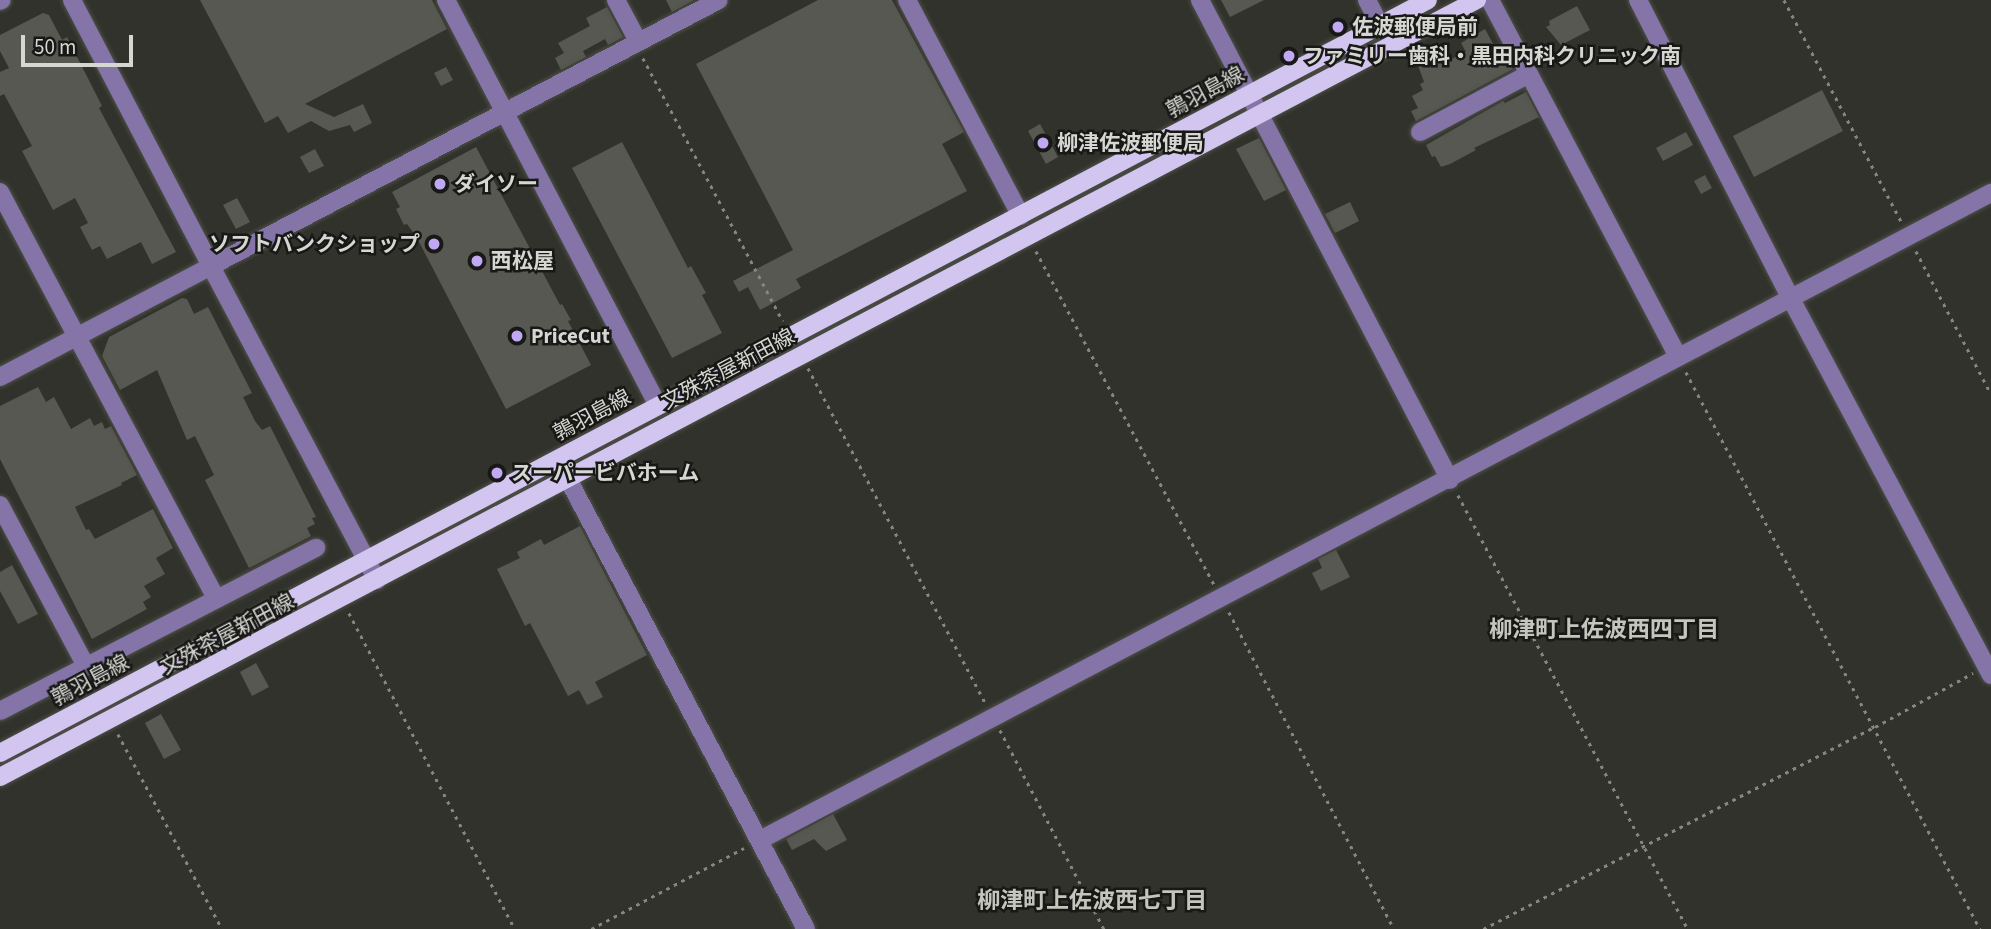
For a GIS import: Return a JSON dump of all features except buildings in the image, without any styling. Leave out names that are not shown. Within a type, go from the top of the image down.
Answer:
[{"type":"main road","name":"鶉羽島線","points":[[0,753],[1428,0]]},
{"type":"main road","name":"文殊茶屋新田線","points":[[0,777],[1477,0]]},
{"type":"street","points":[[72,0],[377,580]]},
{"type":"street","points":[[446,0],[658,405]]},
{"type":"street","points":[[616,0],[638,41]]},
{"type":"street","points":[[0,377],[719,0]]},
{"type":"street","points":[[906,0],[1021,216]]},
{"type":"street","points":[[1200,0],[1450,480]]},
{"type":"street","points":[[1367,0],[1380,25]]},
{"type":"street","points":[[1490,0],[1678,357]]},
{"type":"street","points":[[1638,0],[1791,299],[1988,670]]},
{"type":"street","points":[[1420,132],[1529,74]]},
{"type":"street","points":[[0,192],[216,599]]},
{"type":"street","points":[[760,840],[1450,480],[1991,193]]},
{"type":"street","points":[[568,479],[806,929]]},
{"type":"street","points":[[0,505],[86,666]]},
{"type":"street","points":[[0,711],[316,548]]},
{"type":"path","points":[[1784,0],[1991,394]]},
{"type":"path","points":[[638,41],[640,53],[791,337]]},
{"type":"path","points":[[1028,236],[1394,929]]},
{"type":"path","points":[[802,356],[1104,929]]},
{"type":"path","points":[[1678,357],[1980,929]]},
{"type":"path","points":[[1450,480],[1688,929]]},
{"type":"path","points":[[342,599],[515,929]]},
{"type":"path","points":[[1483,929],[1988,670]]},
{"type":"path","points":[[111,720],[222,929]]},
{"type":"path","points":[[591,929],[760,840]]},
{"type":"place","name":"佐波郵便局前","points":[[1338,27]]},
{"type":"place","name":"ファミリー歯科・黒田内科クリニック南","points":[[1289,56]]},
{"type":"place","name":"柳津佐波郵便局","points":[[1043,143]]},
{"type":"place","name":"ダイソー","points":[[440,184]]},
{"type":"place","name":"ソフトバンクショップ","points":[[434,244]]},
{"type":"place","name":"西松屋","points":[[477,261]]},
{"type":"place","name":"PriceCut","points":[[517,336]]},
{"type":"place","name":"スーパービバホーム","points":[[497,473]]},
{"type":"district","name":"柳津町上佐波西四丁目","points":[[1604,630]]},
{"type":"district","name":"柳津町上佐波西七丁目","points":[[1092,901]]}]
